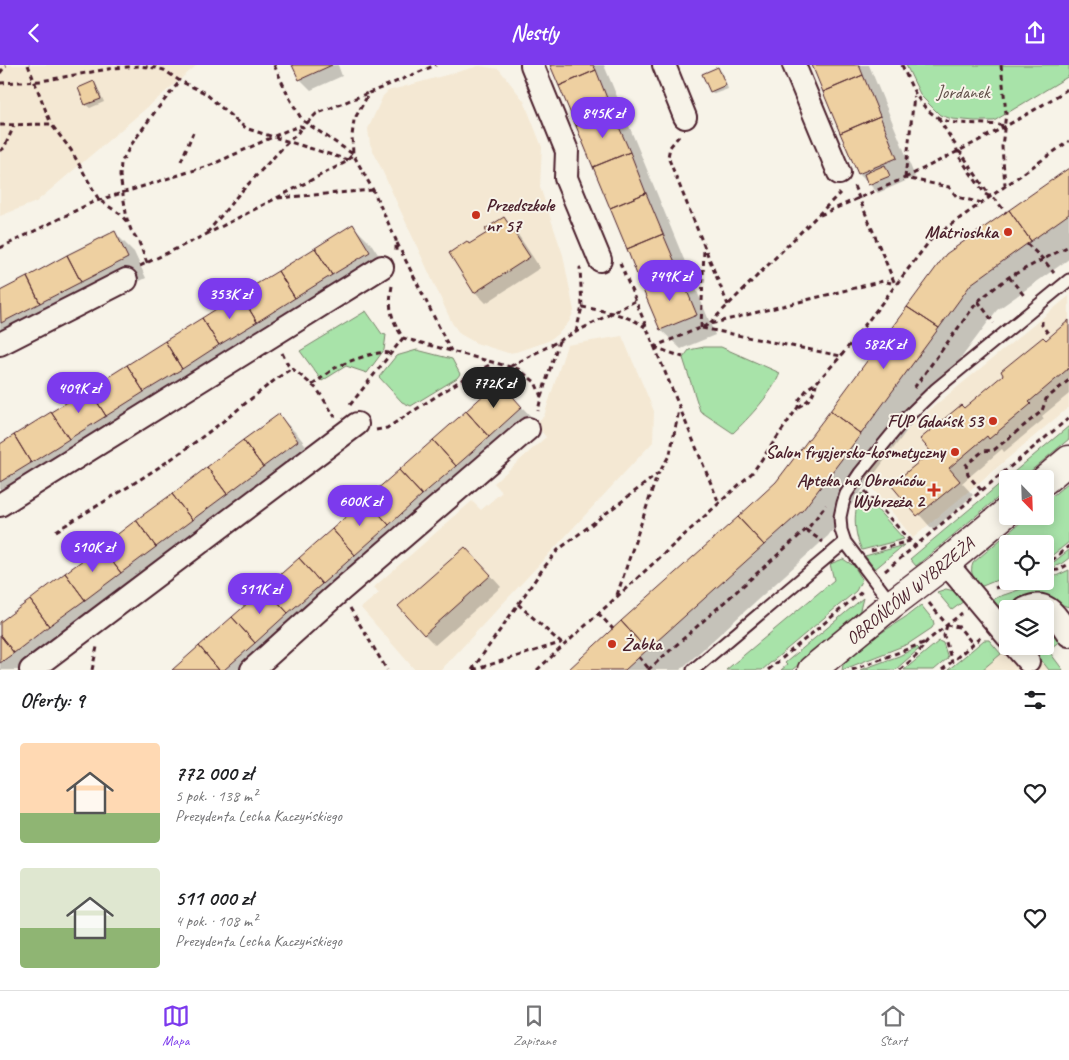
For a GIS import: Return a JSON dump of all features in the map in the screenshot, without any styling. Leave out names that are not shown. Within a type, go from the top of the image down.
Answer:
[{"type":"main road","points":[[1054,472],[1069,460]]},
{"type":"main road","name":"OBROŃCÓW WYBRZEŻA","points":[[812,670],[892,603],[946,563],[999,519]]},
{"type":"street","points":[[532,65],[566,151],[566,178],[600,260]]},
{"type":"street","points":[[664,65],[685,117]]},
{"type":"street","points":[[794,65],[845,181]]},
{"type":"street","points":[[0,505],[272,336],[390,270]]},
{"type":"street","points":[[0,344],[126,280]]},
{"type":"street","points":[[31,670],[346,427]]},
{"type":"street","points":[[252,670],[340,591],[528,429]]},
{"type":"street","points":[[946,563],[999,623]]},
{"type":"street","points":[[1054,615],[1067,629]]},
{"type":"lane","points":[[892,603],[853,555],[845,543],[841,530],[840,517],[843,503],[857,477],[901,423],[936,389],[1069,280]]},
{"type":"lane","points":[[693,670],[845,543]]},
{"type":"path","points":[[0,73],[6,65]]},
{"type":"path","points":[[28,65],[51,125],[71,150],[99,200],[120,214],[129,225]]},
{"type":"path","points":[[274,65],[302,120],[353,154]]},
{"type":"path","points":[[0,247],[99,200],[211,165],[288,130],[302,126],[316,114],[436,65]]},
{"type":"path","points":[[902,65],[914,95],[938,117],[956,146],[958,155],[985,194],[996,200],[1006,213]]},
{"type":"path","points":[[1001,65],[1006,113],[1002,147],[1006,186]]},
{"type":"path","points":[[0,83],[35,82],[114,68],[139,66],[164,70],[180,81],[205,93],[240,124],[274,137],[348,160]]},
{"type":"path","points":[[180,81],[154,113],[131,145],[121,163],[120,176],[129,225],[139,242],[146,263],[275,199],[348,160],[353,154]]},
{"type":"path","points":[[817,216],[905,178],[1004,126],[1069,88]]},
{"type":"path","points":[[369,93],[354,120],[352,136],[353,154],[373,190],[396,242],[452,351]]},
{"type":"path","points":[[905,178],[914,95]]},
{"type":"path","points":[[685,117],[681,135],[670,147],[668,157],[728,305]]},
{"type":"path","points":[[938,117],[955,123],[1004,126]]},
{"type":"path","points":[[0,125],[51,125]]},
{"type":"path","points":[[0,151],[4,148],[14,126]]},
{"type":"path","points":[[205,235],[238,195],[297,134],[302,126]]},
{"type":"path","points":[[181,161],[194,133]]},
{"type":"path","points":[[537,670],[562,644],[753,472],[798,407],[799,400],[808,387],[816,383],[841,356],[932,238],[1069,141]]},
{"type":"path","points":[[905,178],[949,187],[957,197],[982,203]]},
{"type":"path","points":[[710,324],[817,216],[845,181],[859,198],[895,284]]},
{"type":"path","points":[[275,199],[373,190]]},
{"type":"path","points":[[396,242],[390,270],[390,312],[403,337],[510,366],[527,375],[535,382],[541,397]]},
{"type":"path","points":[[1027,244],[1044,259]]},
{"type":"path","points":[[702,328],[704,245]]},
{"type":"path","points":[[576,332],[582,307],[580,269],[616,253],[653,347],[719,503]]},
{"type":"path","points":[[653,347],[710,324],[883,281],[895,284]]},
{"type":"path","points":[[510,366],[635,301]]},
{"type":"path","points":[[978,301],[1002,335]]},
{"type":"path","points":[[582,307],[628,317],[646,328]]},
{"type":"path","points":[[1042,320],[1042,325],[1050,336]]},
{"type":"path","points":[[702,328],[841,356]]},
{"type":"path","points":[[272,336],[288,365],[317,389],[346,427]]},
{"type":"path","points":[[346,427],[389,353],[403,337]]},
{"type":"path","points":[[528,429],[538,412],[559,341]]},
{"type":"path","points":[[653,347],[683,357]]},
{"type":"path","points":[[312,385],[345,363],[384,351],[389,353]]},
{"type":"path","points":[[346,427],[386,428],[460,381],[494,363]]},
{"type":"path","points":[[56,531],[113,496],[210,431],[292,368]]},
{"type":"path","points":[[981,490],[968,475],[966,465],[983,451],[994,450],[1042,411],[1046,399],[1069,380]]},
{"type":"path","points":[[798,407],[805,404],[815,391],[816,383]]},
{"type":"path","points":[[616,596],[659,473],[670,454],[679,409]]},
{"type":"path","points":[[768,670],[1069,418]]},
{"type":"path","points":[[472,670],[558,550],[659,473]]},
{"type":"path","points":[[864,490],[915,547]]},
{"type":"path","points":[[853,555],[910,541]]},
{"type":"path","points":[[1054,558],[1069,546]]},
{"type":"path","points":[[1054,570],[1069,564]]},
{"type":"path","points":[[900,670],[916,656],[927,641],[977,600],[999,587]]},
{"type":"path","points":[[340,591],[386,670]]},
{"type":"path","points":[[518,604],[562,644]]},
{"type":"path","points":[[598,613],[613,629]]},
{"type":"path","points":[[942,670],[973,644],[959,627],[947,625]]},
{"type":"path","points":[[947,625],[944,636],[952,662]]},
{"type":"path","points":[[852,670],[927,641]]},
{"type":"path","points":[[472,670],[562,644]]},
{"type":"path","points":[[639,657],[650,670]]},
{"type":"shaded area","points":[[0,65],[197,65],[36,202],[0,216]]},
{"type":"shaded area","name":"Przedszkole nr 57","points":[[479,66],[499,69],[524,101],[542,147],[540,187],[563,255],[574,311],[569,322],[548,341],[508,353],[476,343],[460,334],[452,323],[370,144],[368,129],[383,96],[388,91]]},
{"type":"shaded area","points":[[1069,296],[1069,407],[913,538],[864,478],[916,421]]},
{"type":"shaded area","points":[[622,336],[654,411],[653,442],[441,670],[415,670],[361,608],[379,593],[374,587],[472,501],[481,510],[502,492],[494,483],[546,437],[535,424],[544,416],[567,345]]},
{"type":"shaded area","points":[[1000,655],[1037,655],[1049,670],[982,670]]},
{"type":"green space","name":"Jordanek","points":[[906,65],[1069,65],[1069,76],[994,121],[975,121],[952,119],[940,115],[921,96]]},
{"type":"green space","points":[[366,311],[382,334],[386,335],[384,350],[367,373],[346,366],[322,381],[300,351]]},
{"type":"green space","points":[[704,347],[721,347],[780,373],[766,397],[733,433],[700,411],[683,358],[689,350]]},
{"type":"green space","points":[[417,350],[452,359],[460,374],[457,378],[411,406],[402,402],[379,377],[396,356]]},
{"type":"green space","points":[[1069,426],[1069,439],[1032,470],[1016,470]]},
{"type":"green space","points":[[1069,482],[1069,542],[1054,554],[1054,535],[1006,535],[1017,525],[1054,525],[1054,494]]},
{"type":"green space","points":[[999,485],[999,497],[916,566],[910,559]]},
{"type":"green space","points":[[862,493],[904,539],[862,550],[857,537],[855,514]]},
{"type":"green space","points":[[999,541],[999,579],[980,587],[972,573],[973,563]]},
{"type":"green space","points":[[904,545],[875,569],[865,556]]},
{"type":"green space","points":[[1069,550],[1069,558],[1054,567],[1054,562]]},
{"type":"green space","points":[[843,559],[854,566],[862,579],[856,591],[762,670],[726,670],[834,580],[830,564]]},
{"type":"green space","points":[[1069,570],[1069,607],[1041,594],[1031,595],[1019,600],[999,600],[999,606],[991,601],[1019,590],[1054,590],[1054,577]]},
{"type":"green space","points":[[946,589],[954,591],[964,601],[952,610],[937,592]]},
{"type":"green space","points":[[863,598],[860,610],[853,619],[792,670],[781,670],[787,665],[785,663]]},
{"type":"green space","points":[[921,605],[933,620],[932,628],[908,644],[842,670],[844,660],[858,648]]},
{"type":"green space","points":[[1054,633],[1060,641],[1054,646]]},
{"type":"green space","points":[[984,640],[989,640],[999,652],[1000,655],[982,670],[948,670]]},
{"type":"green space","points":[[939,641],[943,643],[948,658],[934,670],[904,670]]},
{"type":"green space","points":[[917,647],[919,649],[895,670],[860,670],[899,656]]},
{"type":"green space","points":[[1037,655],[1052,655],[1063,670],[1049,670]]},
{"type":"building","points":[[292,65],[332,65],[299,80]]},
{"type":"building","points":[[550,65],[593,65],[596,70],[559,86]]},
{"type":"building","points":[[812,65],[859,65],[863,75],[823,92]]},
{"type":"building","points":[[718,67],[726,85],[710,92],[702,74]]},
{"type":"building","points":[[596,70],[612,111],[576,126],[559,86]]},
{"type":"building","points":[[863,75],[880,116],[840,133],[823,92]]},
{"type":"building","points":[[94,81],[101,99],[85,105],[78,88]]},
{"type":"building","points":[[612,111],[630,152],[593,167],[576,126]]},
{"type":"building","points":[[880,116],[897,158],[858,174],[840,133]]},
{"type":"building","points":[[630,152],[646,193],[610,208],[593,167]]},
{"type":"building","points":[[885,165],[890,176],[868,185],[864,174]]},
{"type":"building","points":[[1069,168],[1069,214],[1031,241],[1009,210]]},
{"type":"building","points":[[646,193],[663,234],[627,249],[610,208]]},
{"type":"building","points":[[1009,210],[1031,241],[971,284],[939,328],[907,307],[946,254]]},
{"type":"building","points":[[504,217],[530,257],[474,293],[449,253],[467,241],[469,244],[487,233],[485,229]]},
{"type":"building","points":[[353,224],[370,252],[332,275],[315,248]]},
{"type":"building","points":[[115,231],[128,258],[81,282],[67,255]]},
{"type":"building","points":[[663,234],[680,274],[643,290],[627,249]]},
{"type":"building","points":[[315,248],[332,275],[295,298],[278,271]]},
{"type":"building","points":[[67,255],[81,282],[40,303],[27,277]]},
{"type":"building","points":[[278,271],[295,298],[257,322],[240,294]]},
{"type":"building","points":[[680,274],[697,315],[660,330],[643,290]]},
{"type":"building","points":[[27,277],[40,303],[1,323],[0,291]]},
{"type":"building","points":[[240,294],[257,322],[219,345],[202,318]]},
{"type":"building","points":[[907,307],[939,328],[861,434],[830,411]]},
{"type":"building","points":[[202,318],[219,345],[182,369],[165,341]]},
{"type":"building","points":[[1069,320],[1069,368],[1029,402],[1031,404],[989,439],[987,436],[949,468],[960,481],[917,516],[891,485],[931,452],[920,439],[961,405],[964,408],[1003,375],[1001,371],[1043,337],[1046,340]]},
{"type":"building","points":[[165,341],[182,369],[144,392],[127,365]]},
{"type":"building","points":[[127,365],[144,392],[106,416],[89,389]]},
{"type":"building","points":[[499,381],[522,407],[489,437],[466,411]]},
{"type":"building","points":[[89,389],[106,416],[69,439],[51,412]]},
{"type":"building","points":[[466,411],[489,437],[456,466],[433,440]]},
{"type":"building","points":[[830,411],[861,434],[803,510],[764,545],[738,517],[776,482]]},
{"type":"building","points":[[51,412],[69,439],[31,463],[14,435]]},
{"type":"building","points":[[279,414],[298,441],[263,467],[243,440]]},
{"type":"building","points":[[14,435],[31,463],[0,482],[0,444]]},
{"type":"building","points":[[243,440],[263,467],[227,494],[207,467]]},
{"type":"building","points":[[433,440],[456,466],[422,495],[399,470]]},
{"type":"building","points":[[207,467],[227,494],[192,520],[172,494]]},
{"type":"building","points":[[399,470],[422,495],[389,525],[366,499]]},
{"type":"building","points":[[172,494],[192,520],[156,547],[136,520]]},
{"type":"building","points":[[366,499],[389,525],[355,555],[332,529]]},
{"type":"building","points":[[738,517],[764,545],[647,650],[621,621]]},
{"type":"building","points":[[136,520],[156,547],[121,573],[101,547]]},
{"type":"building","points":[[332,529],[355,555],[322,584],[299,558]]},
{"type":"building","points":[[101,547],[121,573],[85,600],[65,573]]},
{"type":"building","points":[[465,547],[491,575],[424,635],[398,606]]},
{"type":"building","points":[[299,558],[322,584],[288,613],[265,588]]},
{"type":"building","points":[[65,573],[85,600],[49,626],[30,600]]},
{"type":"building","points":[[265,588],[288,613],[255,643],[232,617]]},
{"type":"building","points":[[30,600],[49,626],[14,653],[0,635],[0,622]]},
{"type":"building","points":[[232,617],[255,643],[224,670],[219,670],[199,646]]},
{"type":"building","points":[[621,621],[647,650],[625,670],[568,670]]},
{"type":"building","points":[[0,635],[14,653],[0,663]]},
{"type":"building","points":[[199,646],[219,670],[172,670]]},
{"type":"place","name":"Przedszkole nr 57","points":[[476,215]]},
{"type":"place","name":"Matrioshka","points":[[1008,232]]},
{"type":"place","name":"FUP Gdańsk 53","points":[[993,421]]},
{"type":"place","name":"Salon fryzjersko-kosmetyczny","points":[[955,452]]},
{"type":"place","name":"Apteka na Obrońców Wybrzeża 2","points":[[934,490]]},
{"type":"place","name":"Żabka","points":[[612,644]]}]
